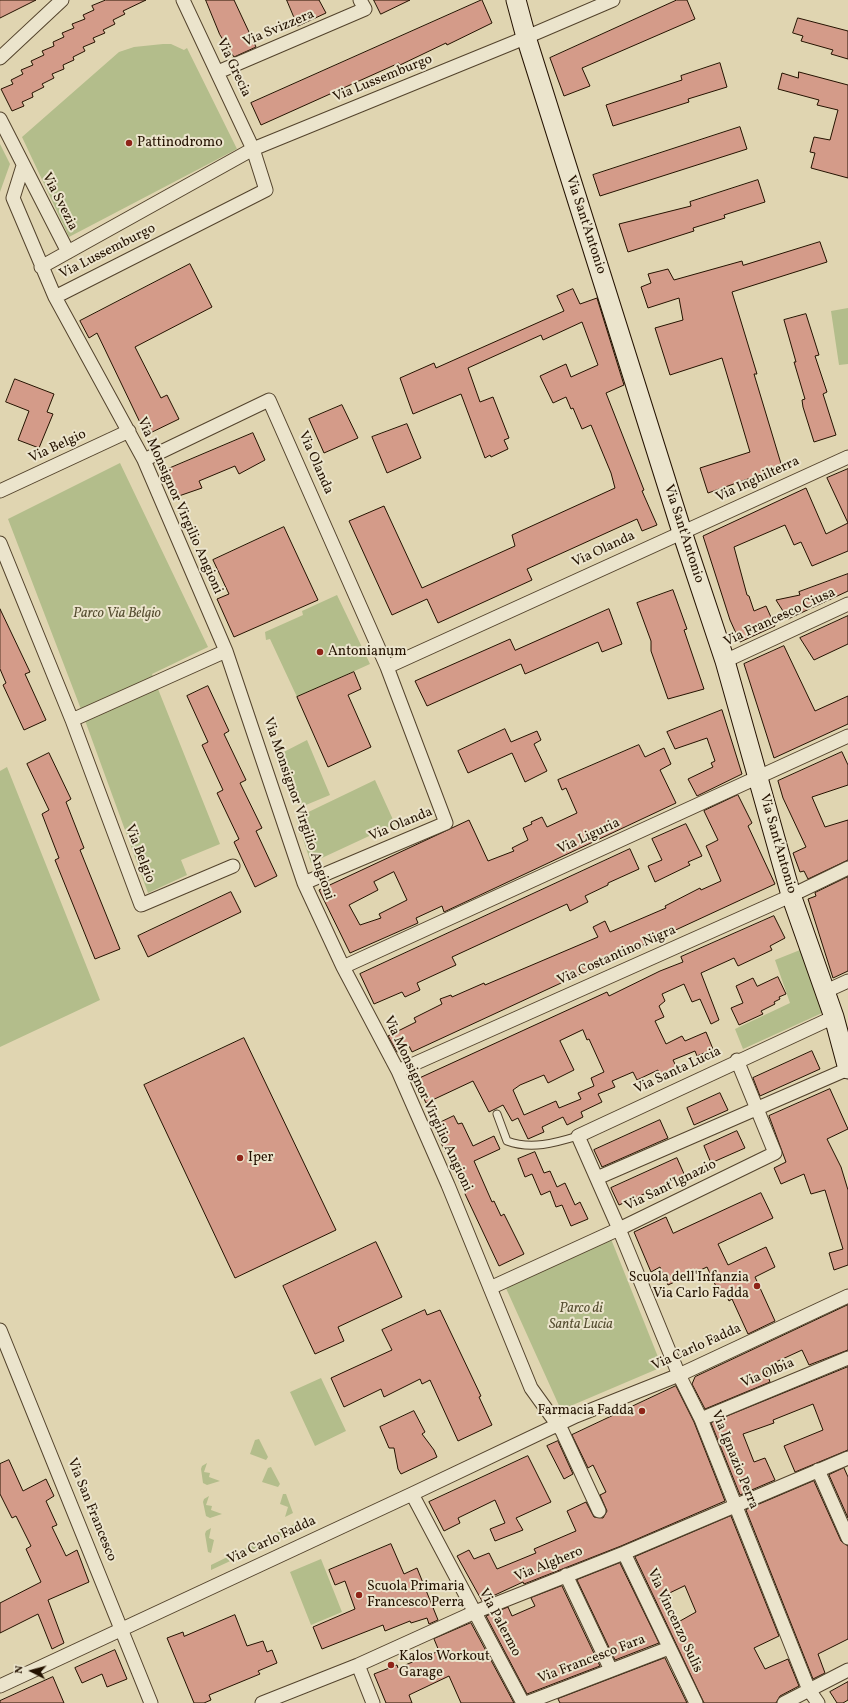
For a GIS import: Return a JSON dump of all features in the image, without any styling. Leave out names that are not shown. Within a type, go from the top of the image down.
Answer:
[{"type":"street","points":[[0,58],[62,0]]},
{"type":"street","name":"Via Grecia","points":[[183,0],[218,72],[253,150]]},
{"type":"street","name":"Via Svizzera","points":[[218,72],[365,9],[360,0]]},
{"type":"street","name":"Via Lussemburgo","points":[[41,267],[253,150],[613,0]]},
{"type":"street","name":"Via Sant'Antonio","points":[[520,1],[526,37],[682,532],[725,661],[791,895],[834,1017],[848,1069]]},
{"type":"street","name":"Via Svezia","points":[[0,119],[68,252]]},
{"type":"street","name":"Via Lussemburgo","points":[[55,297],[266,190],[253,150]]},
{"type":"street","name":"Via Svezia","points":[[23,166],[13,198],[41,267]]},
{"type":"street","name":"Via Monsignor Virgilio Angioni","points":[[41,267],[55,297],[144,460],[226,651],[304,883],[343,967],[398,1072],[448,1184],[531,1388],[557,1424]]},
{"type":"street","name":"Via Olanda","points":[[144,460],[270,400],[387,667],[446,823],[304,883]]},
{"type":"street","name":"Via Belgio","points":[[0,491],[129,431]]},
{"type":"street","name":"Via Inghilterra","points":[[682,532],[848,457]]},
{"type":"street","name":"Via Olanda","points":[[387,667],[682,532]]},
{"type":"street","name":"Via Belgio","points":[[0,542],[72,720],[141,905],[233,866]]},
{"type":"street","name":"Via Francesco Ciusa","points":[[725,661],[848,604]]},
{"type":"street","points":[[72,720],[226,651]]},
{"type":"street","name":"Via Liguria","points":[[343,967],[848,736]]},
{"type":"street","name":"Via Costantino Nigra","points":[[398,1072],[848,868]]},
{"type":"street","points":[[824,992],[848,981]]},
{"type":"street","name":"Via Santa Lucia","points":[[578,1136],[737,1060],[834,1017]]},
{"type":"street","name":"Via Sant'Ignazio","points":[[490,1288],[620,1229],[775,1153],[755,1108],[737,1060]]},
{"type":"street","points":[[596,1178],[848,1069]]},
{"type":"street","points":[[578,1136],[620,1229]]},
{"type":"street","name":"Via Ignazio Perra","points":[[620,1229],[679,1374],[701,1419],[809,1690],[818,1703]]},
{"type":"street","name":"Via Carlo Fadda","points":[[0,1686],[412,1494],[557,1424],[679,1374],[848,1296]]},
{"type":"street","name":"Via San Francesco","points":[[0,1330],[151,1703]]},
{"type":"street","name":"Via Olbia","points":[[701,1419],[848,1358]]},
{"type":"street","points":[[557,1424],[599,1511]]},
{"type":"street","name":"Via Alghero","points":[[262,1703],[358,1665],[475,1612],[624,1553],[848,1458]]},
{"type":"street","points":[[818,1470],[848,1538]]},
{"type":"street","name":"Via Palermo","points":[[412,1494],[525,1703]]},
{"type":"street","name":"Via Vincenzo Sulis","points":[[624,1553],[696,1703]]},
{"type":"street","points":[[566,1575],[611,1670]]},
{"type":"street","name":"Via Francesco Fara","points":[[525,1703],[669,1648]]},
{"type":"street","points":[[358,1665],[373,1703]]},
{"type":"street","points":[[784,1703],[848,1670]]},
{"type":"lane","points":[[497,1114],[507,1141],[519,1145],[554,1143],[578,1136]]},
{"type":"green space","name":"Pattinodromo","points":[[171,44],[184,50],[187,48],[237,149],[69,237],[22,137],[119,52],[134,47]]},
{"type":"green space","points":[[0,144],[10,164],[0,192]]},
{"type":"green space","points":[[848,308],[848,364],[839,365],[831,311]]},
{"type":"green space","name":"Parco Via Belgio","points":[[120,463],[208,647],[152,674],[220,844],[181,860],[187,875],[148,893],[79,704],[8,519]]},
{"type":"green space","name":"Antonianum","points":[[337,595],[370,664],[297,697],[270,639],[266,640],[265,632],[303,615],[302,611]]},
{"type":"green space","points":[[307,740],[330,795],[301,807],[278,755]]},
{"type":"green space","points":[[7,767],[100,1000],[0,1047],[0,771]]},
{"type":"green space","points":[[375,780],[395,824],[311,863],[296,818]]},
{"type":"green space","points":[[800,950],[822,1013],[743,1049],[735,1029],[790,1003],[775,960]]},
{"type":"green space","name":"Parco di Santa Lucia","points":[[611,1239],[662,1367],[561,1410],[505,1286]]},
{"type":"green space","points":[[321,1378],[346,1431],[315,1446],[290,1392]]},
{"type":"green space","points":[[259,1439],[268,1457],[266,1460],[250,1454],[255,1440]]},
{"type":"green space","points":[[207,1463],[204,1472],[210,1473],[209,1477],[220,1481],[207,1485],[203,1483],[201,1469],[202,1466]]},
{"type":"green space","points":[[271,1467],[280,1484],[278,1487],[262,1482],[268,1468]]},
{"type":"green space","points":[[283,1494],[286,1494],[293,1513],[285,1517],[288,1507],[280,1504]]},
{"type":"green space","points":[[209,1496],[206,1505],[212,1506],[211,1510],[222,1514],[210,1518],[206,1516],[203,1502],[204,1499]]},
{"type":"green space","points":[[297,1523],[301,1528],[211,1570],[211,1565]]},
{"type":"green space","points":[[211,1528],[209,1538],[214,1540],[211,1553],[208,1552],[205,1534],[206,1531]]},
{"type":"green space","points":[[321,1559],[342,1612],[311,1625],[290,1572]]},
{"type":"building","points":[[0,0],[36,0],[0,18]]},
{"type":"building","points":[[106,0],[146,0],[123,11],[125,14],[113,20],[115,24],[103,30],[105,33],[93,38],[95,42],[83,47],[85,51],[73,57],[74,60],[63,65],[64,69],[52,74],[54,78],[42,84],[44,87],[32,93],[33,97],[22,102],[24,106],[12,111],[1,89],[13,84],[11,80],[23,74],[21,70],[33,65],[31,61],[44,55],[42,51],[54,46],[53,42],[64,37],[62,33],[74,28],[72,24],[85,19],[83,15],[94,10],[92,6]]},
{"type":"building","points":[[206,0],[234,0],[256,47],[234,57],[220,35]]},
{"type":"building","points":[[287,0],[319,0],[326,13],[298,26]]},
{"type":"building","points":[[374,0],[410,0],[381,14]]},
{"type":"building","points":[[482,0],[492,23],[447,45],[446,43],[400,65],[399,63],[261,125],[251,103]]},
{"type":"building","points":[[677,0],[687,0],[695,19],[582,68],[590,86],[564,96],[550,58]]},
{"type":"building","points":[[798,18],[848,31],[848,59],[831,54],[833,50],[801,41],[803,36],[793,33]]},
{"type":"building","points":[[720,63],[727,87],[688,99],[689,102],[613,126],[606,105],[682,80],[681,76]]},
{"type":"building","points":[[799,72],[848,85],[848,178],[811,168],[815,153],[810,152],[814,137],[830,140],[838,110],[817,105],[819,100],[778,89],[782,73],[798,78]]},
{"type":"building","points":[[740,127],[747,149],[600,196],[593,175]]},
{"type":"building","points":[[758,180],[765,202],[724,215],[725,218],[693,228],[694,231],[628,252],[619,224],[691,206],[690,202]]},
{"type":"building","points":[[820,242],[827,262],[732,292],[757,374],[754,374],[782,467],[708,493],[700,468],[750,452],[722,358],[670,375],[655,328],[683,320],[679,298],[648,308],[641,287],[651,283],[648,274],[668,269],[674,280],[742,261],[743,265]]},
{"type":"building","points":[[190,264],[212,307],[135,347],[161,398],[167,395],[179,419],[146,435],[97,333],[89,338],[80,321]]},
{"type":"building","points":[[573,289],[580,304],[597,298],[624,385],[606,393],[644,490],[642,491],[657,525],[642,531],[637,519],[527,569],[532,580],[438,623],[427,599],[392,615],[349,521],[384,506],[422,588],[515,546],[512,535],[615,488],[611,473],[591,425],[582,429],[573,408],[571,409],[566,397],[553,403],[540,376],[566,364],[571,377],[598,365],[582,322],[543,340],[541,335],[468,368],[480,402],[493,397],[509,438],[504,440],[508,449],[491,457],[490,455],[485,458],[461,394],[413,414],[400,378],[434,363],[436,368],[564,311],[557,296]]},
{"type":"building","points":[[806,314],[819,355],[815,356],[827,392],[823,394],[836,435],[814,442],[803,407],[802,400],[805,399],[784,320]]},
{"type":"building","points":[[15,379],[54,394],[47,412],[53,414],[39,448],[18,440],[29,411],[6,402]]},
{"type":"building","points":[[342,405],[358,438],[324,453],[309,419]]},
{"type":"building","points":[[407,424],[421,458],[387,473],[372,437]]},
{"type":"building","points":[[253,433],[265,460],[239,474],[235,466],[199,481],[202,488],[173,498],[161,472]]},
{"type":"building","points":[[848,469],[848,523],[827,478]]},
{"type":"building","points":[[806,488],[826,534],[848,523],[848,551],[812,566],[801,542],[794,545],[785,525],[734,547],[747,595],[749,596],[754,611],[766,606],[775,626],[740,642],[730,620],[703,536]]},
{"type":"building","points":[[284,527],[318,600],[234,637],[217,599],[229,594],[213,560]]},
{"type":"building","points":[[848,574],[848,591],[788,619],[776,600],[800,595],[799,592]]},
{"type":"building","points":[[673,590],[687,629],[684,630],[704,689],[668,699],[651,651],[651,641],[637,603]]},
{"type":"building","points":[[0,609],[30,672],[25,674],[46,720],[24,730],[3,685],[6,683],[0,669]]},
{"type":"building","points":[[609,609],[622,644],[602,652],[598,642],[525,674],[521,664],[427,706],[415,681],[510,639],[515,650]]},
{"type":"building","points":[[848,616],[848,644],[814,660],[800,638]]},
{"type":"building","points":[[784,646],[815,711],[848,696],[848,724],[774,758],[744,664]]},
{"type":"building","points":[[354,672],[361,689],[348,695],[371,747],[328,767],[297,697]]},
{"type":"building","points":[[208,686],[229,731],[224,734],[246,780],[240,783],[262,828],[256,831],[277,876],[255,887],[234,842],[239,839],[217,793],[223,790],[202,745],[208,742],[187,696]]},
{"type":"building","points":[[722,710],[742,774],[697,796],[688,779],[713,767],[711,763],[715,761],[707,738],[675,749],[667,732]]},
{"type":"building","points":[[505,729],[511,742],[537,731],[541,740],[534,744],[547,771],[525,782],[512,753],[468,773],[458,751]]},
{"type":"building","points":[[639,745],[645,757],[664,748],[671,764],[660,770],[676,803],[444,912],[442,906],[416,918],[418,923],[350,953],[319,890],[469,820],[488,861],[514,851],[512,848],[528,840],[523,828],[532,824],[531,822],[542,817],[547,827],[577,813],[566,788],[562,790],[558,780]],"holes":[[[394,872],[407,900],[379,914],[381,918],[360,925],[349,905],[378,890],[374,882]]]},
{"type":"building","points":[[842,752],[848,765],[848,785],[812,797],[825,827],[848,820],[848,860],[808,879],[804,871],[800,872],[793,853],[806,847],[783,798],[778,781]]},
{"type":"building","points":[[49,753],[71,799],[66,802],[84,848],[80,850],[120,949],[95,959],[55,860],[59,858],[42,814],[49,810],[27,764]]},
{"type":"building","points":[[738,795],[752,823],[748,826],[775,884],[412,1052],[409,1046],[397,1052],[388,1036],[416,1022],[414,1018],[442,1004],[440,999],[451,995],[452,997],[484,983],[485,985],[598,937],[593,927],[605,921],[610,932],[666,908],[665,906],[700,888],[701,890],[721,881],[706,846],[718,840],[704,811]]},
{"type":"building","points":[[686,824],[702,856],[688,862],[690,865],[655,882],[648,866],[662,860],[652,839]]},
{"type":"building","points":[[630,849],[639,869],[608,883],[608,885],[585,896],[588,902],[570,911],[567,904],[452,957],[456,965],[417,983],[420,990],[405,997],[402,992],[374,1004],[360,974]]},
{"type":"building","points":[[848,877],[848,971],[833,978],[808,899],[816,896],[815,893]]},
{"type":"building","points":[[231,892],[241,912],[148,957],[138,936]]},
{"type":"building","points":[[774,916],[785,938],[770,946],[772,950],[738,966],[734,958],[701,973],[719,1020],[711,1024],[700,999],[692,1002],[684,984],[662,994],[665,1001],[659,1006],[664,1017],[655,1021],[666,1044],[682,1036],[685,1041],[706,1032],[713,1049],[697,1056],[695,1051],[673,1060],[677,1068],[661,1076],[658,1070],[637,1080],[633,1072],[612,1081],[615,1087],[598,1094],[602,1102],[581,1112],[583,1117],[567,1125],[563,1117],[542,1127],[544,1132],[528,1139],[518,1118],[512,1121],[503,1105],[489,1112],[473,1081],[426,1103],[415,1080],[607,992],[609,996],[660,971],[683,962],[681,957]],"holes":[[[583,1030],[587,1040],[589,1039],[604,1072],[591,1078],[594,1086],[578,1093],[581,1099],[559,1108],[556,1101],[524,1115],[513,1090],[520,1085],[544,1075],[548,1083],[574,1070],[560,1041]]]},
{"type":"building","points":[[778,977],[786,994],[779,997],[780,999],[774,1002],[775,1004],[761,1011],[763,1014],[739,1025],[731,1008],[743,1003],[736,986],[753,978],[757,986]]},
{"type":"building","name":"Iper","points":[[244,1038],[336,1230],[235,1278],[144,1085]]},
{"type":"building","points":[[812,1051],[820,1069],[760,1096],[753,1078]]},
{"type":"building","points":[[830,1089],[848,1129],[827,1139],[841,1167],[848,1190],[848,1265],[834,1270],[829,1253],[843,1249],[825,1190],[811,1194],[804,1174],[781,1184],[774,1168],[786,1162],[769,1116]]},
{"type":"building","points":[[720,1093],[728,1110],[694,1125],[687,1108]]},
{"type":"building","points":[[454,1116],[458,1124],[462,1123],[473,1146],[494,1136],[500,1149],[474,1161],[492,1202],[494,1201],[501,1216],[504,1214],[524,1254],[499,1266],[433,1126]]},
{"type":"building","points":[[660,1120],[668,1138],[602,1167],[594,1150]]},
{"type":"building","points":[[737,1131],[745,1148],[711,1163],[704,1146]]},
{"type":"building","points":[[535,1152],[544,1173],[550,1171],[557,1187],[565,1183],[575,1205],[580,1202],[588,1219],[571,1226],[562,1205],[556,1207],[550,1191],[541,1195],[532,1174],[525,1177],[518,1159]]},
{"type":"building","points":[[677,1158],[685,1176],[619,1205],[611,1188]]},
{"type":"building","points":[[761,1193],[773,1218],[718,1244],[728,1265],[766,1247],[775,1267],[755,1277],[775,1321],[748,1334],[732,1299],[729,1301],[725,1292],[720,1295],[707,1267],[668,1285],[660,1267],[651,1272],[634,1232],[666,1217],[673,1233]]},
{"type":"building","points":[[376,1242],[402,1297],[338,1327],[344,1341],[315,1354],[283,1286]]},
{"type":"building","points":[[848,1305],[848,1350],[809,1365],[802,1350],[765,1367],[770,1382],[705,1409],[692,1384],[695,1377]]},
{"type":"building","points":[[425,1310],[427,1315],[440,1310],[481,1396],[479,1397],[492,1425],[458,1441],[430,1380],[422,1384],[420,1379],[384,1397],[381,1389],[344,1407],[331,1378],[392,1350],[382,1330]]},
{"type":"building","points":[[848,1367],[848,1450],[795,1472],[784,1446],[823,1430],[813,1404],[773,1420],[774,1423],[743,1434],[754,1462],[765,1458],[775,1480],[740,1495],[711,1423]]},
{"type":"building","points":[[676,1386],[694,1422],[725,1501],[621,1546],[524,1584],[523,1582],[482,1601],[457,1556],[469,1550],[474,1559],[489,1553],[497,1569],[536,1553],[534,1549],[576,1531],[567,1511],[586,1502],[594,1517],[603,1518],[607,1511],[600,1495],[606,1492],[593,1465],[588,1468],[572,1435]]},
{"type":"building","points":[[414,1411],[425,1432],[422,1434],[434,1450],[437,1457],[401,1474],[398,1469],[394,1448],[389,1448],[380,1427]]},
{"type":"building","points":[[558,1441],[573,1474],[564,1479],[547,1446]]},
{"type":"building","points":[[528,1456],[551,1502],[516,1518],[523,1530],[495,1541],[490,1529],[505,1523],[495,1500],[458,1518],[460,1523],[444,1531],[429,1502]]},
{"type":"building","points":[[9,1460],[23,1491],[46,1479],[54,1496],[46,1501],[57,1525],[52,1527],[66,1556],[77,1550],[89,1582],[48,1600],[64,1643],[52,1649],[38,1614],[0,1633],[0,1603],[41,1582],[26,1549],[31,1546],[16,1516],[12,1518],[0,1494],[0,1464]]},
{"type":"building","points":[[844,1468],[848,1477],[848,1518],[829,1475]]},
{"type":"building","points":[[814,1481],[841,1541],[848,1546],[848,1639],[818,1654],[825,1673],[813,1679],[746,1510]]},
{"type":"building","points":[[731,1516],[779,1636],[754,1648],[765,1669],[788,1659],[799,1686],[780,1696],[776,1703],[704,1703],[635,1557]],"holes":[[[685,1586],[696,1612],[673,1625],[660,1598]]]},
{"type":"building","points":[[391,1544],[404,1574],[417,1568],[438,1620],[429,1624],[427,1618],[411,1623],[410,1621],[385,1631],[383,1625],[322,1649],[313,1627],[355,1609],[345,1581],[335,1585],[329,1570]]},
{"type":"building","points":[[620,1563],[659,1643],[615,1660],[577,1580]]},
{"type":"building","points":[[562,1586],[600,1666],[527,1694],[486,1616],[508,1607],[512,1616],[535,1606],[531,1598]]},
{"type":"building","points":[[235,1615],[247,1646],[263,1641],[267,1652],[272,1650],[277,1663],[258,1671],[260,1674],[209,1695],[211,1700],[204,1703],[194,1703],[167,1638],[183,1632],[184,1636]]},
{"type":"building","points":[[471,1623],[514,1703],[461,1703],[449,1676],[409,1695],[412,1703],[386,1703],[374,1674],[397,1665],[398,1668],[439,1651],[434,1639]]},
{"type":"building","points":[[115,1650],[127,1679],[107,1687],[102,1674],[82,1683],[75,1668]]},
{"type":"building","points":[[665,1658],[687,1703],[560,1703],[558,1699]]},
{"type":"building","points":[[53,1677],[64,1703],[0,1703],[0,1701]]},
{"type":"building","points":[[848,1682],[848,1700],[843,1703],[837,1703],[830,1692]]},
{"type":"place","name":"Pattinodromo","points":[[129,143]]},
{"type":"place","name":"Antonianum","points":[[320,652]]},
{"type":"place","name":"Iper","points":[[240,1158]]},
{"type":"place","name":"Scuola dell'Infanzia Via Carlo Fadda","points":[[757,1286]]},
{"type":"place","name":"Farmacia Fadda","points":[[642,1411]]},
{"type":"place","name":"Scuola Primaria Francesco Perra","points":[[359,1595]]},
{"type":"place","name":"Kalos Workout Garage","points":[[391,1665]]}]
